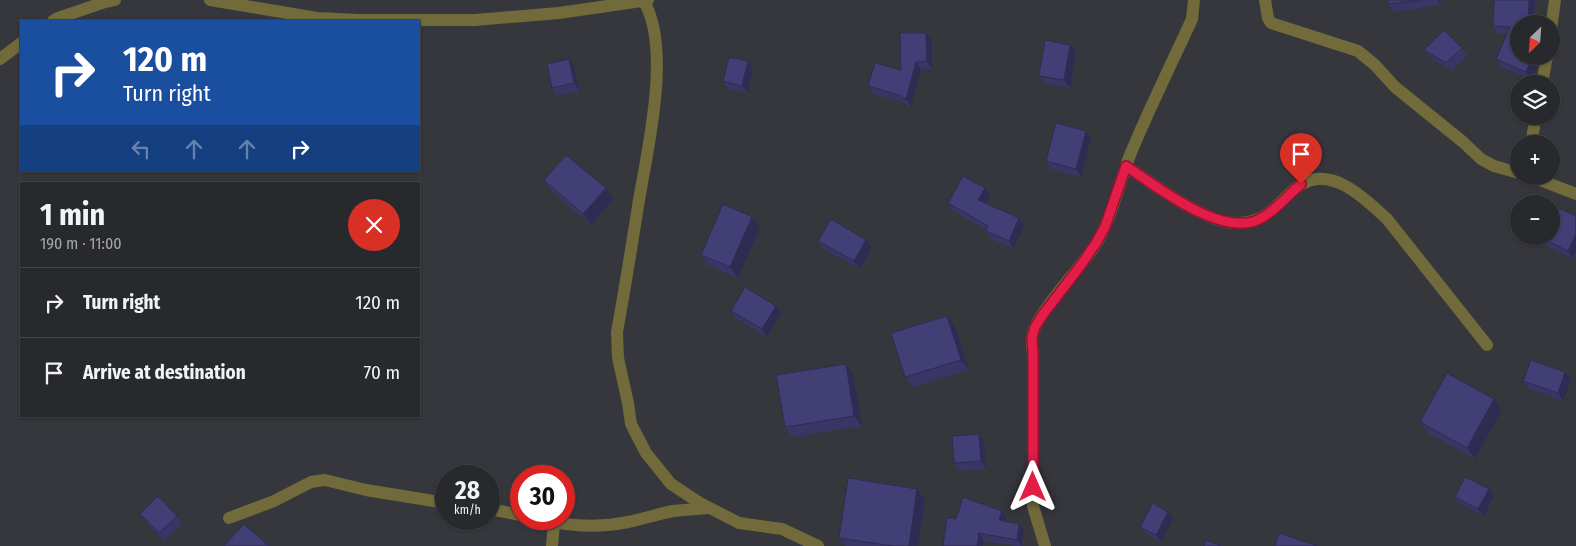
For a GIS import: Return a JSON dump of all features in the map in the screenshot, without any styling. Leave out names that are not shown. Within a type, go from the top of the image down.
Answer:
[{"type":"street","points":[[54,20],[102,2],[115,0]]},
{"type":"street","points":[[210,0],[318,18],[359,20],[475,20],[559,13],[648,0]]},
{"type":"street","points":[[644,0],[653,26],[656,50],[655,105],[617,332],[618,358],[631,424],[646,453],[671,484],[708,508],[739,523],[782,529],[818,546]]},
{"type":"street","points":[[1045,546],[1033,506],[1032,337],[1035,327],[1044,313],[1081,265],[1105,227],[1140,132],[1192,20],[1194,0]]},
{"type":"street","points":[[1265,0],[1268,18],[1271,23],[1363,54],[1395,87],[1482,159],[1494,166],[1510,170]]},
{"type":"street","points":[[1553,15],[1555,0]]},
{"type":"street","points":[[0,59],[20,44]]},
{"type":"street","points":[[1126,166],[1196,211],[1225,222],[1238,224],[1262,218],[1301,184],[1324,178],[1341,184],[1369,203],[1386,219],[1487,345]]},
{"type":"street","points":[[1554,185],[1576,194]]},
{"type":"street","points":[[229,518],[274,501],[311,482],[325,480],[375,492],[435,501]]},
{"type":"street","points":[[575,525],[612,525],[673,511],[708,508]]},
{"type":"street","points":[[552,546],[553,530]]},
{"type":"building","points":[[1388,0],[1420,0],[1388,4]]},
{"type":"building","points":[[1494,0],[1529,0],[1528,15],[1510,15],[1510,27],[1493,26]]},
{"type":"building","points":[[1510,27],[1510,65],[1529,65],[1526,72],[1496,59]]},
{"type":"building","points":[[1444,30],[1462,48],[1446,63],[1424,50]]},
{"type":"building","points":[[900,33],[926,33],[927,61],[916,62],[906,99],[902,98],[902,96],[868,86],[875,63],[901,70]]},
{"type":"building","points":[[1045,40],[1070,45],[1064,80],[1039,76]]},
{"type":"building","points":[[729,57],[748,61],[742,86],[723,81]]},
{"type":"building","points":[[569,59],[574,83],[552,88],[547,64]]},
{"type":"building","points":[[1056,123],[1086,131],[1076,169],[1046,161]]},
{"type":"building","points":[[566,155],[606,188],[583,214],[544,180]]},
{"type":"building","points":[[963,176],[985,188],[978,200],[1019,218],[1009,241],[986,231],[988,226],[948,203]]},
{"type":"building","points":[[723,204],[752,217],[730,267],[701,255]]},
{"type":"building","points":[[1560,209],[1576,216],[1576,234],[1568,251],[1556,245],[1560,245]]},
{"type":"building","points":[[831,219],[866,240],[854,261],[818,241]]},
{"type":"building","points":[[745,287],[776,306],[762,329],[731,311]]},
{"type":"building","points":[[947,316],[961,360],[905,377],[891,333]]},
{"type":"building","points":[[1531,360],[1565,372],[1558,393],[1523,381]]},
{"type":"building","points":[[846,364],[854,416],[785,427],[776,375]]},
{"type":"building","points":[[1447,373],[1494,399],[1467,448],[1420,422]]},
{"type":"building","points":[[979,434],[981,461],[954,463],[952,436]]},
{"type":"building","points":[[1465,477],[1489,489],[1478,509],[1455,497]]},
{"type":"building","points":[[848,478],[917,489],[909,546],[893,546],[839,538]]},
{"type":"building","points":[[158,496],[177,516],[159,533],[140,514]]},
{"type":"building","points":[[963,497],[1002,511],[999,520],[1019,524],[1017,540],[979,533],[977,546],[943,546],[947,518],[956,519]]},
{"type":"building","points":[[1153,503],[1168,512],[1156,535],[1140,527]]},
{"type":"building","points":[[244,524],[269,546],[224,546]]},
{"type":"building","points":[[1279,533],[1317,546],[1275,546]]},
{"type":"building","points":[[1206,540],[1221,546],[1204,546]]},
{"type":"route","points":[[1033,487],[1032,337],[1035,327],[1044,313],[1081,265],[1105,227],[1126,166],[1196,211],[1225,222],[1238,224],[1262,218],[1301,184]]}]
